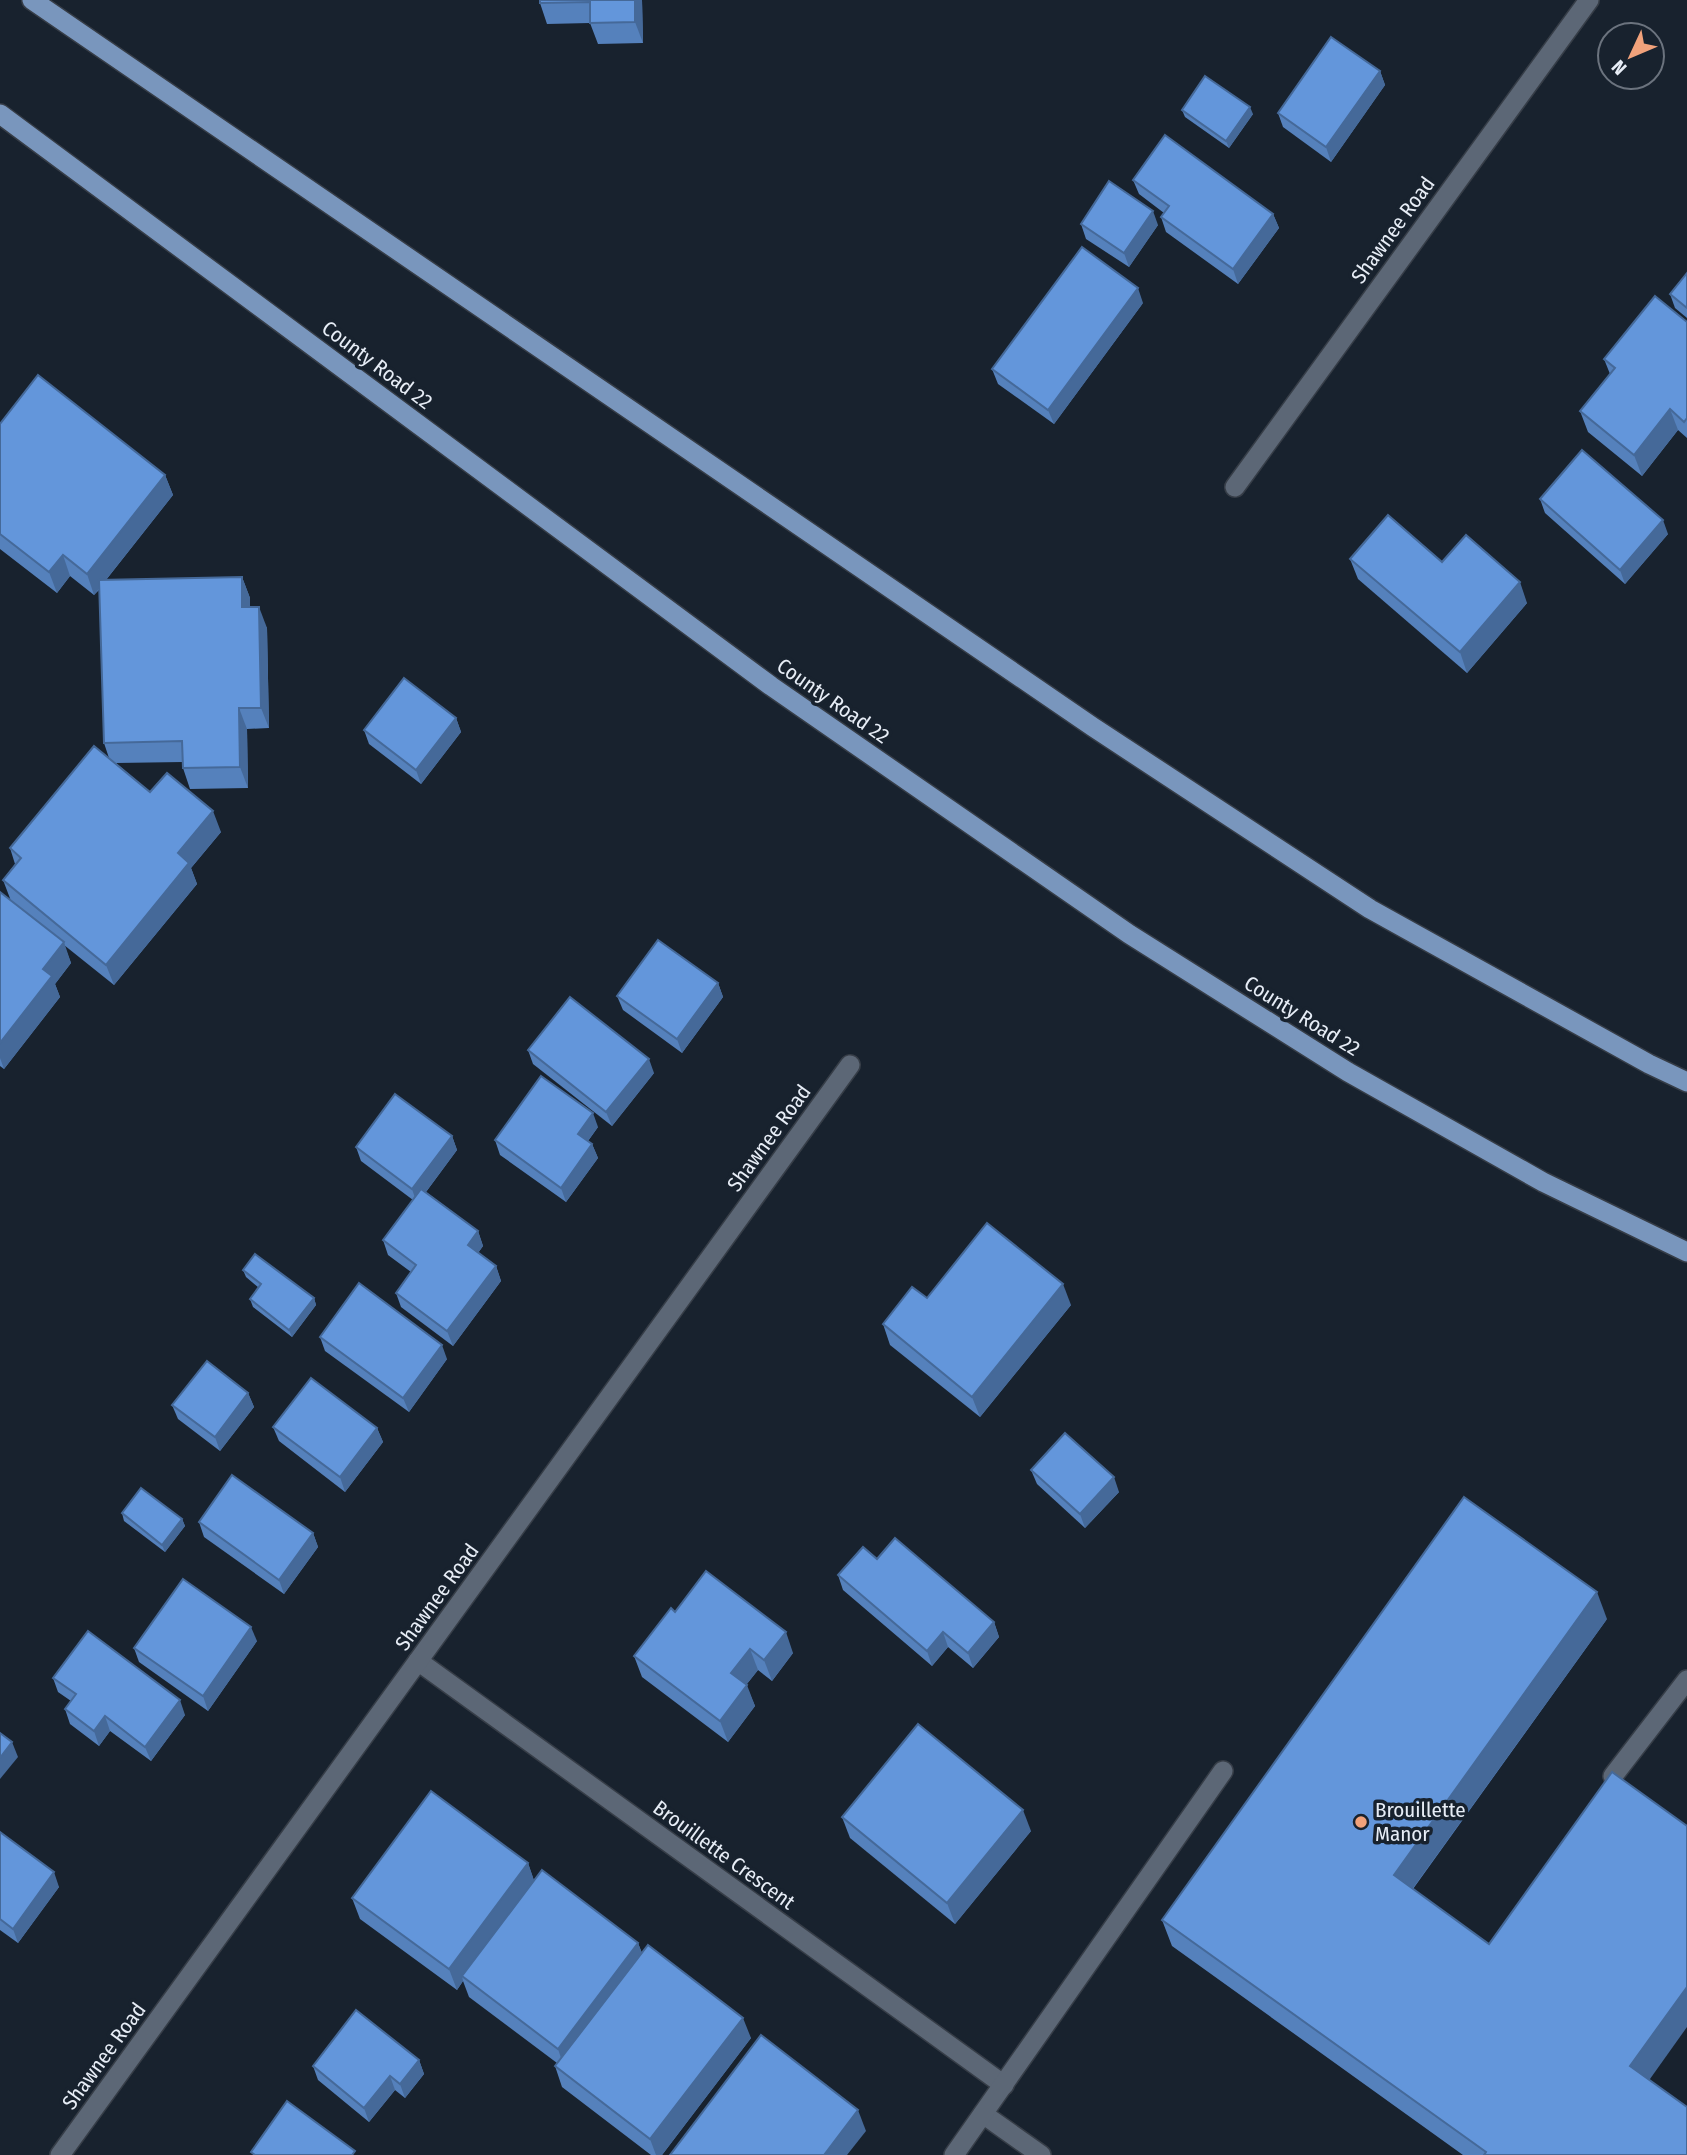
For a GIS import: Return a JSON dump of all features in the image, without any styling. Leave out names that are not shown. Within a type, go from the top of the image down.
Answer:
[{"type":"main road","points":[[32,0],[1093,727],[1358,902],[1649,1064],[1687,1082]]},
{"type":"main road","name":"County Road 22","points":[[0,114],[771,686],[1129,934],[1360,1079],[1543,1182],[1687,1252]]},
{"type":"street","name":"Shawnee Road","points":[[1235,487],[1588,0]]},
{"type":"street","name":"Shawnee Road","points":[[60,2155],[850,1065]]},
{"type":"street","name":"Brouillette Crescent","points":[[418,1661],[1004,2084]]},
{"type":"street","points":[[1613,1776],[1687,1680]]},
{"type":"street","points":[[954,2155],[1223,1771]]},
{"type":"street","points":[[983,2114],[1041,2155]]},
{"type":"building","points":[[540,0],[635,0],[635,22],[590,23],[590,2],[540,3]]},
{"type":"building","points":[[1331,37],[1380,71],[1326,147],[1278,113]]},
{"type":"building","points":[[1205,76],[1250,107],[1226,141],[1182,110]]},
{"type":"building","points":[[1165,135],[1273,214],[1233,269],[1161,217],[1169,206],[1133,180]]},
{"type":"building","points":[[1109,181],[1153,211],[1124,253],[1081,224]]},
{"type":"building","points":[[1082,247],[1138,288],[1048,410],[992,369]]},
{"type":"building","points":[[1687,273],[1687,308],[1670,294]]},
{"type":"building","points":[[1655,296],[1687,322],[1687,418],[1684,422],[1670,409],[1634,455],[1580,411],[1615,368],[1604,359]]},
{"type":"building","points":[[38,375],[165,475],[87,574],[63,555],[49,572],[0,534],[0,424]]},
{"type":"building","points":[[1582,450],[1663,520],[1620,570],[1540,499]]},
{"type":"building","points":[[1388,515],[1442,562],[1466,535],[1520,582],[1460,652],[1350,559]]},
{"type":"building","points":[[242,577],[242,607],[259,607],[261,708],[239,708],[240,767],[183,768],[182,741],[104,743],[99,580]]},
{"type":"building","points":[[404,678],[456,718],[416,770],[364,730]]},
{"type":"building","points":[[94,746],[150,792],[167,773],[213,811],[178,853],[189,863],[106,965],[3,880],[21,858],[10,848]]},
{"type":"building","points":[[0,892],[64,942],[43,969],[52,976],[0,1043]]},
{"type":"building","points":[[658,940],[718,983],[677,1039],[617,996]]},
{"type":"building","points":[[570,997],[649,1059],[606,1112],[528,1050]]},
{"type":"building","points":[[541,1076],[593,1113],[578,1134],[592,1144],[561,1188],[495,1140]]},
{"type":"building","points":[[395,1094],[452,1136],[412,1189],[356,1147]]},
{"type":"building","points":[[421,1189],[478,1231],[468,1245],[496,1266],[447,1331],[396,1293],[416,1265],[383,1240]]},
{"type":"building","points":[[987,1223],[1063,1284],[972,1397],[883,1324],[912,1287],[927,1298]]},
{"type":"building","points":[[255,1254],[314,1298],[289,1330],[250,1299],[261,1284],[243,1270]]},
{"type":"building","points":[[359,1283],[442,1345],[403,1398],[320,1337]]},
{"type":"building","points":[[207,1361],[248,1393],[215,1437],[172,1405]]},
{"type":"building","points":[[311,1378],[377,1428],[340,1477],[273,1427]]},
{"type":"building","points":[[1065,1433],[1114,1477],[1080,1514],[1031,1470]]},
{"type":"building","points":[[232,1475],[313,1533],[279,1580],[199,1522]]},
{"type":"building","points":[[141,1488],[182,1519],[162,1545],[122,1513]]},
{"type":"building","name":"Brouillette Manor","points":[[1464,1497],[1597,1592],[1394,1875],[1489,1944],[1612,1772],[1687,1826],[1687,1987],[1630,2066],[1687,2107],[1687,2155],[1484,2155],[1486,2152],[1162,1920]]},
{"type":"building","points":[[895,1538],[994,1622],[968,1653],[943,1632],[927,1651],[838,1575],[863,1547],[877,1559]]},
{"type":"building","points":[[706,1571],[786,1632],[764,1660],[750,1649],[731,1673],[747,1685],[720,1721],[634,1656],[671,1608],[675,1612]]},
{"type":"building","points":[[183,1579],[251,1627],[203,1696],[134,1648]]},
{"type":"building","points":[[88,1631],[180,1700],[145,1747],[105,1716],[94,1731],[65,1709],[76,1694],[53,1678]]},
{"type":"building","points":[[918,1724],[1023,1810],[947,1903],[842,1817]]},
{"type":"building","points":[[0,1733],[12,1742],[0,1758]]},
{"type":"building","points":[[431,1791],[528,1863],[449,1969],[352,1898]]},
{"type":"building","points":[[0,1832],[54,1872],[13,1929],[0,1919]]},
{"type":"building","points":[[542,1870],[638,1943],[558,2049],[462,1976]]},
{"type":"building","points":[[648,1945],[743,2018],[650,2139],[555,2066]]},
{"type":"building","points":[[356,2010],[419,2060],[400,2084],[390,2076],[364,2108],[313,2066]]},
{"type":"building","points":[[761,2035],[858,2110],[824,2155],[670,2155]]},
{"type":"building","points":[[287,2101],[355,2151],[352,2155],[255,2155],[251,2152]]},
{"type":"place","name":"Brouillette Manor","points":[[1361,1822]]}]
